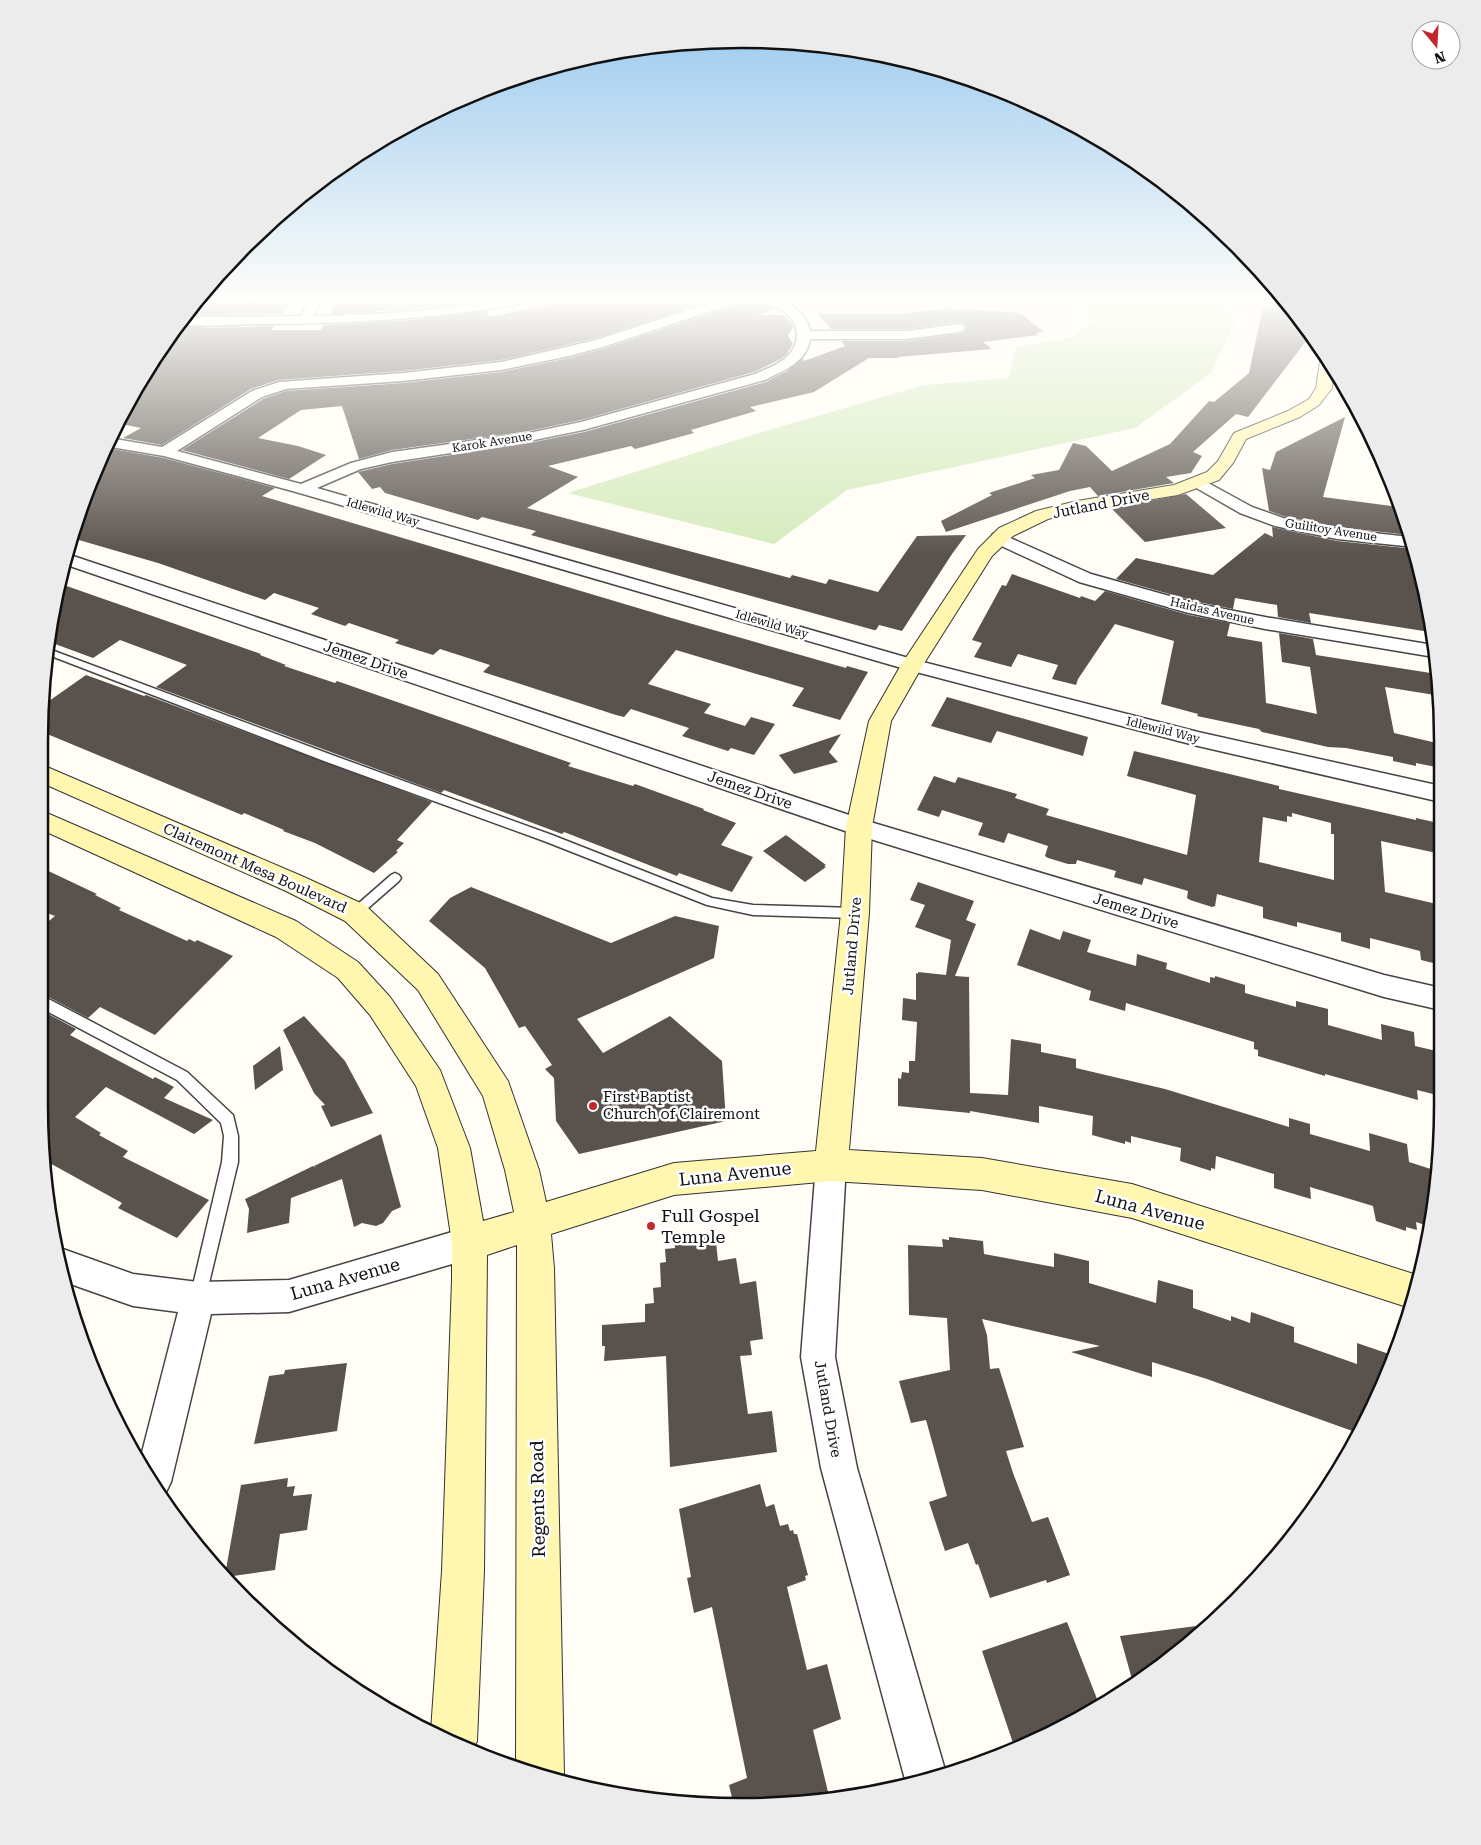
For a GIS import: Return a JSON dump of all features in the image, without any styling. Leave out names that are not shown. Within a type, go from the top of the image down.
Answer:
[{"type":"street","points":[[164,452],[257,394],[284,385],[309,383]]},
{"type":"street","name":"Karok Avenue","points":[[302,489],[356,466],[392,458],[529,437],[574,428],[738,383]]},
{"type":"street","name":"Jutland Drive","points":[[924,1773],[839,1468],[818,1357],[831,1165],[855,913],[859,827],[880,721],[912,665],[985,553],[1006,532],[1042,515],[1077,506],[1178,490],[1213,476],[1225,463],[1240,436],[1294,414],[1314,402],[1324,388],[1325,383]]},
{"type":"street","name":"Idlewild Way","points":[[115,443],[164,452],[302,489],[912,665],[1198,739],[1434,792]]},
{"type":"street","name":"Guilitoy Avenue","points":[[1198,483],[1246,511],[1266,518],[1306,528],[1404,541]]},
{"type":"street","name":"Haidas Avenue","points":[[999,538],[1085,578],[1196,609],[1265,623],[1428,650]]},
{"type":"street","name":"Jemez Drive","points":[[71,561],[859,827],[1384,986],[1434,997]]},
{"type":"street","name":"Clairemont Mesa Boulevard","points":[[48,776],[295,884],[355,913],[428,982],[497,1091],[522,1170],[533,1224]]},
{"type":"street","points":[[48,823],[286,929],[348,970],[380,1006],[429,1080],[454,1148],[468,1243],[470,1280],[463,1571],[454,1735]]},
{"type":"street","name":"Luna Avenue","points":[[67,1267],[133,1290],[198,1298],[289,1296],[674,1180],[831,1165],[982,1174],[1132,1201],[1408,1290]]},
{"type":"street","name":"Regents Road","points":[[533,1224],[536,1268],[540,1768]]},
{"type":"street","points":[[155,1475],[198,1298]]},
{"type":"lane","points":[[53,653],[300,748],[548,838],[711,902],[753,910],[855,913]]},
{"type":"lane","points":[[355,913],[395,878]]},
{"type":"lane","points":[[48,1005],[182,1076],[204,1094],[228,1120],[231,1136],[230,1162],[198,1298]]},
{"type":"green space","points":[[947,383],[1197,383],[1135,428],[847,490],[774,544],[568,493],[762,432],[924,385]]},
{"type":"building","points":[[147,383],[269,383],[251,389],[162,445],[123,438],[141,428],[124,425]]},
{"type":"building","points":[[402,383],[714,383],[581,420],[529,431],[392,450],[359,459],[342,406],[301,410],[258,438],[298,446],[326,455],[289,479],[182,450],[263,399],[286,391]]},
{"type":"building","points":[[762,383],[828,383],[814,392],[750,407],[756,411],[691,430],[694,433],[635,449],[631,446],[548,466],[578,477],[527,508],[790,578],[792,575],[826,584],[829,579],[878,592],[917,536],[966,535],[902,631],[879,625],[874,630],[531,535],[536,531],[482,517],[478,520],[385,493],[380,487],[372,489],[358,472],[392,464],[529,443],[584,432]]},
{"type":"building","points":[[1237,383],[1274,383],[1248,417],[1236,414],[1193,452],[1202,456],[1191,473],[1166,477],[1174,483],[1098,496],[1090,487],[1070,491],[946,532],[941,521],[992,495],[989,493],[1035,478],[1031,475],[1059,470],[1073,443],[1086,446],[1112,471],[1170,444],[1209,401],[1214,402]]},
{"type":"building","points":[[1345,417],[1323,497],[1393,506],[1402,534],[1337,527],[1286,517],[1269,511],[1262,468],[1270,470],[1276,452]]},
{"type":"building","points":[[112,449],[164,458],[275,488],[262,496],[668,617],[846,668],[847,666],[868,672],[840,720],[792,706],[804,688],[676,650],[648,684],[711,704],[704,713],[745,726],[751,717],[775,724],[754,755],[731,748],[728,751],[682,736],[689,728],[631,709],[624,717],[616,715],[483,672],[490,665],[440,649],[433,655],[395,643],[399,640],[349,623],[345,626],[311,614],[319,608],[274,593],[265,600],[158,563],[77,540],[100,475]]},
{"type":"building","points":[[1186,494],[1226,528],[1145,542],[1111,508]]},
{"type":"building","points":[[1272,527],[1337,541],[1406,548],[1425,631],[1309,613],[1311,623],[1278,617],[1277,605],[1235,598],[1233,609],[1198,602],[1116,579],[1136,558],[1213,575],[1265,533],[1273,537]]},
{"type":"building","points":[[1012,574],[1080,598],[1081,596],[1095,601],[1105,591],[1189,615],[1230,623],[1227,636],[1262,642],[1266,703],[1317,714],[1310,667],[1282,662],[1279,633],[1313,639],[1316,655],[1430,673],[1432,695],[1385,687],[1394,733],[1434,742],[1434,767],[1416,763],[1416,766],[1393,761],[1393,757],[1346,748],[1328,747],[1262,732],[1259,729],[1197,716],[1198,714],[1161,704],[1174,641],[1115,624],[1078,679],[1076,685],[1052,679],[1058,665],[1018,654],[1011,667],[974,657],[982,643],[972,640],[1002,585],[1006,586]]},
{"type":"building","points":[[65,586],[261,654],[286,665],[284,666],[335,683],[337,681],[571,763],[568,766],[633,786],[635,784],[704,809],[736,823],[721,845],[753,857],[732,892],[679,873],[677,876],[564,832],[562,834],[444,790],[441,793],[156,687],[187,665],[120,640],[93,658],[54,644]]},
{"type":"building","points":[[86,675],[144,696],[146,695],[432,802],[397,840],[404,843],[396,851],[398,852],[374,873],[315,843],[244,813],[242,815],[48,734],[49,701]]},
{"type":"building","points":[[947,697],[1088,737],[1083,756],[997,731],[991,743],[931,726]]},
{"type":"building","points":[[841,734],[829,752],[838,762],[794,774],[779,755]]},
{"type":"building","points":[[1134,751],[1279,786],[1279,789],[1416,820],[1416,818],[1434,822],[1434,852],[1381,841],[1385,892],[1434,903],[1434,963],[1421,960],[1420,951],[1370,938],[1370,949],[1341,941],[1341,933],[1297,922],[1297,927],[1263,918],[1263,907],[1217,894],[1215,906],[1212,907],[1187,898],[1188,891],[1144,878],[1142,885],[1114,877],[1116,871],[1077,860],[1076,864],[1068,864],[1048,858],[1045,856],[1048,846],[1008,833],[1004,843],[978,835],[983,823],[942,810],[939,817],[917,810],[934,776],[955,783],[958,777],[1017,794],[1015,798],[1049,809],[1046,815],[1187,855],[1196,795],[1127,776]],"holes":[[[1292,813],[1331,823],[1331,834],[1334,834],[1334,880],[1259,862],[1263,817],[1287,822],[1287,816],[1292,817]]]},
{"type":"building","points":[[786,835],[826,865],[824,866],[826,867],[805,882],[763,851]]},
{"type":"building","points":[[48,871],[97,894],[95,895],[121,908],[119,910],[187,941],[189,939],[195,942],[197,940],[233,956],[155,1035],[100,1007],[88,1018],[48,997],[48,922],[55,916],[48,913]]},
{"type":"building","points":[[918,882],[974,901],[966,920],[976,924],[955,976],[969,977],[970,1093],[1008,1095],[1011,1039],[1041,1044],[1041,1052],[1076,1059],[1076,1068],[1165,1089],[1289,1127],[1289,1118],[1310,1124],[1310,1134],[1370,1151],[1369,1133],[1407,1144],[1409,1162],[1430,1169],[1423,1224],[1416,1222],[1417,1230],[1406,1227],[1406,1231],[1376,1221],[1373,1206],[1310,1187],[1311,1199],[1274,1188],[1274,1174],[1216,1156],[1215,1169],[1211,1168],[1211,1171],[1180,1161],[1181,1148],[1131,1136],[1131,1143],[1125,1141],[1125,1144],[1092,1135],[1093,1116],[1039,1106],[1039,1123],[970,1111],[970,1113],[898,1106],[898,1078],[901,1079],[902,1072],[909,1073],[909,1061],[915,1061],[917,1022],[902,1020],[903,998],[916,1000],[916,973],[946,975],[951,940],[915,927],[925,905],[910,900]]},
{"type":"building","points":[[471,887],[611,943],[675,916],[719,926],[714,958],[577,1019],[603,1053],[670,1016],[722,1061],[726,1121],[579,1154],[556,1121],[554,1078],[545,1069],[552,1065],[525,1026],[519,1028],[485,968],[429,921],[450,898]]},
{"type":"building","points":[[1030,929],[1060,940],[1063,931],[1091,940],[1087,952],[1136,966],[1137,954],[1167,963],[1166,969],[1210,983],[1210,977],[1215,978],[1215,976],[1245,985],[1245,993],[1296,1007],[1296,1001],[1328,1009],[1328,1025],[1382,1040],[1381,1024],[1414,1032],[1415,1046],[1434,1050],[1434,1094],[1417,1090],[1418,1100],[1325,1074],[1325,1076],[1258,1056],[1258,1050],[1254,1049],[1254,1042],[1126,1003],[1125,1011],[1089,1000],[1091,991],[1017,965]]},
{"type":"building","points":[[48,1014],[76,1029],[70,1035],[153,1079],[155,1077],[174,1087],[164,1098],[213,1120],[194,1134],[106,1087],[75,1117],[101,1133],[99,1135],[128,1151],[123,1157],[209,1200],[177,1238],[118,1208],[122,1203],[50,1163]]},
{"type":"building","points":[[304,1016],[345,1061],[373,1113],[331,1127],[321,1106],[325,1105],[314,1093],[283,1030]]},
{"type":"building","points":[[280,1046],[283,1070],[255,1090],[253,1066]]},
{"type":"building","points":[[381,1134],[401,1207],[392,1211],[383,1223],[376,1226],[362,1223],[354,1227],[342,1179],[291,1198],[289,1223],[247,1233],[249,1209],[245,1199],[313,1166],[317,1168],[314,1166]]},
{"type":"building","points":[[715,1232],[718,1261],[736,1258],[740,1284],[756,1281],[763,1339],[750,1341],[752,1355],[740,1356],[748,1414],[772,1411],[777,1452],[670,1467],[666,1356],[604,1361],[605,1346],[602,1346],[602,1325],[645,1322],[645,1304],[654,1303],[653,1288],[661,1287],[660,1263],[666,1262],[665,1249],[675,1248],[674,1237]]},
{"type":"building","points":[[949,1237],[983,1241],[984,1254],[1054,1267],[1054,1253],[1089,1261],[1089,1283],[1156,1303],[1158,1280],[1193,1290],[1193,1308],[1231,1321],[1231,1316],[1250,1323],[1251,1312],[1294,1327],[1294,1342],[1357,1364],[1357,1343],[1387,1353],[1352,1431],[1207,1379],[1152,1362],[1152,1377],[1071,1352],[1100,1346],[982,1319],[987,1335],[990,1369],[999,1368],[1024,1447],[1006,1451],[1013,1473],[1032,1522],[1048,1517],[1070,1575],[1047,1583],[1046,1580],[990,1598],[968,1543],[945,1551],[929,1502],[947,1496],[926,1420],[911,1423],[899,1381],[950,1370],[947,1318],[909,1315],[908,1245],[943,1247],[942,1239],[949,1240]]},
{"type":"building","points":[[347,1363],[337,1431],[254,1444],[269,1376],[284,1374],[285,1370]]},
{"type":"building","points":[[288,1478],[287,1487],[295,1486],[293,1496],[312,1494],[307,1530],[280,1534],[275,1570],[233,1576],[226,1569],[241,1485]]},
{"type":"building","points":[[760,1484],[766,1507],[774,1504],[780,1526],[788,1524],[790,1531],[793,1530],[794,1534],[797,1534],[808,1575],[805,1576],[806,1580],[787,1587],[807,1670],[827,1664],[841,1719],[813,1730],[828,1792],[732,1798],[729,1785],[747,1778],[712,1607],[694,1613],[687,1578],[691,1577],[679,1509]]},
{"type":"building","points":[[1067,1622],[1097,1699],[1013,1742],[982,1651]]},
{"type":"building","points":[[1197,1626],[1131,1677],[1120,1636]]},
{"type":"place","name":"First Baptist Church of Clairemont","points":[[593,1106]]},
{"type":"place","name":"Full Gospel Temple","points":[[651,1226]]}]
